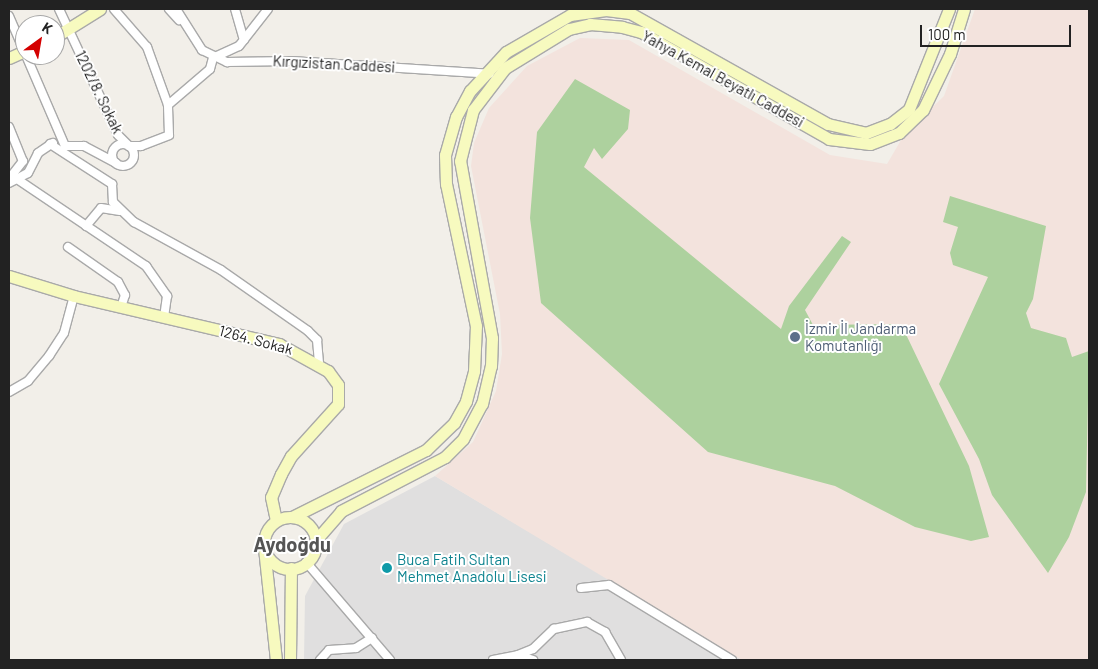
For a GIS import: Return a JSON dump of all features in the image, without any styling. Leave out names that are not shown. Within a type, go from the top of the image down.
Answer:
[{"type":"main road","points":[[65,32],[100,9]]},
{"type":"main road","points":[[630,9],[657,25]]},
{"type":"main road","name":"Yahya Kemal Beyatlı Caddesi","points":[[292,517],[426,450],[454,423],[466,401],[477,341],[446,184],[445,155],[456,117],[492,74],[534,32],[595,10],[630,13],[657,25],[828,124],[866,133],[890,124],[909,109],[949,9]]},
{"type":"main road","name":"Yahya Kemal Beyatlı Caddesi","points":[[316,540],[341,511],[445,457],[463,439],[482,404],[491,366],[492,338],[460,161],[473,110],[492,74],[547,38],[595,24],[641,32],[829,139],[858,145],[891,138],[923,110],[964,9]]},
{"type":"main road","name":"1264. Sokak","points":[[9,276],[74,296],[279,344],[319,364],[338,385],[338,404],[291,456],[281,474],[271,497],[276,520]]},
{"type":"main road","points":[[264,541],[275,564],[291,568],[306,562],[316,540],[308,524],[292,517],[276,520],[264,541],[276,660]]},
{"type":"main road","points":[[290,660],[291,568]]},
{"type":"street","name":"1202/8. Sokak","points":[[59,9],[118,135],[129,146],[169,136],[168,105],[146,47],[114,9]]},
{"type":"street","points":[[168,9],[213,58]]},
{"type":"street","points":[[176,9],[186,27]]},
{"type":"street","points":[[235,9],[244,40]]},
{"type":"street","points":[[213,58],[231,53],[244,40],[268,9]]},
{"type":"street","points":[[595,10],[595,24]]},
{"type":"street","points":[[9,16],[15,30]]},
{"type":"street","points":[[168,105],[210,69],[213,58]]},
{"type":"street","name":"Kırgızistan Caddesi","points":[[213,58],[492,74]]},
{"type":"street","points":[[30,65],[65,146],[84,146],[116,163],[126,166],[132,162],[134,151],[129,146],[116,147],[116,163]]},
{"type":"street","points":[[9,127],[24,161],[9,183]]},
{"type":"street","points":[[13,179],[28,173],[38,153],[50,144],[62,140]]},
{"type":"street","points":[[50,144],[112,184],[110,195],[122,212],[143,228],[221,270],[308,330],[317,340],[319,364]]},
{"type":"street","points":[[13,179],[85,224],[158,278],[168,301],[164,318]]},
{"type":"street","points":[[85,224],[101,208],[122,212]]},
{"type":"street","points":[[68,247],[118,282],[124,295],[121,307]]},
{"type":"street","points":[[9,392],[28,381],[49,356],[64,333],[74,296]]},
{"type":"street","points":[[306,562],[390,660]]},
{"type":"street","points":[[581,588],[609,584],[732,660]]},
{"type":"street","points":[[494,660],[533,649],[554,628],[587,622],[601,628],[621,660]]},
{"type":"street","points":[[320,660],[329,650],[356,648],[372,638]]},
{"type":"street","points":[[518,654],[533,660]]},
{"type":"shaded area","name":"İzmir İl Jandarma Komutanlığı","points":[[975,9],[1089,9],[1089,660],[742,660],[435,476],[473,442],[496,391],[502,354],[500,314],[471,166],[474,143],[489,108],[527,66],[580,38],[629,40],[830,155],[887,164],[904,135],[944,96]]},
{"type":"shaded area","points":[[435,476],[742,660],[304,660],[305,596],[344,524]]},
{"type":"green space","points":[[575,79],[630,110],[628,129],[602,159],[594,148],[584,167],[781,329],[789,306],[842,236],[851,242],[805,310],[813,325],[901,324],[969,466],[989,537],[971,541],[915,527],[835,486],[708,452],[541,303],[530,218],[537,132]]},
{"type":"green space","points":[[950,196],[1046,226],[1033,299],[1026,313],[1031,328],[1066,338],[1072,357],[1089,351],[1086,492],[1069,537],[1048,573],[992,495],[979,459],[939,384],[988,277],[953,265],[950,253],[958,227],[943,222]]},
{"type":"place","name":"İzmir İl Jandarma Komutanlığı","points":[[795,337]]},
{"type":"place","name":"Buca Fatih Sultan Mehmet Anadolu Lisesi","points":[[387,568]]},
{"type":"district","name":"Aydoğdu","points":[[292,544]]}]
